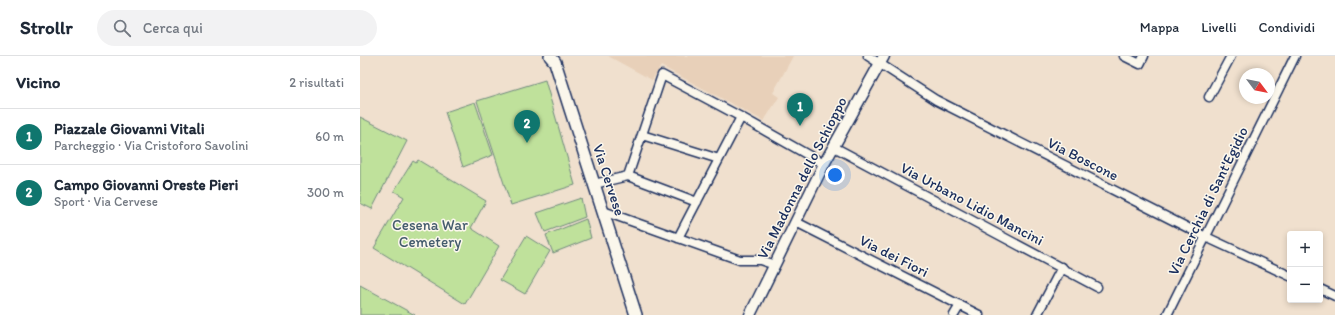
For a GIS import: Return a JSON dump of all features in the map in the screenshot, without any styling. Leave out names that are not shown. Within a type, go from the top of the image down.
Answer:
[{"type":"main road","name":"Via Cervese","points":[[550,56],[555,62],[636,315]]},
{"type":"street","name":"Via Boscone","points":[[868,56],[882,59],[936,100],[1206,237],[1287,275]]},
{"type":"street","points":[[1124,56],[1140,64],[1144,56]]},
{"type":"street","points":[[1208,97],[1231,56]]},
{"type":"street","name":"Via Cerchia di Sant'Egidio","points":[[1168,315],[1295,56]]},
{"type":"street","name":"Via Madonna dello Schioppo","points":[[750,315],[824,164],[882,59]]},
{"type":"street","points":[[628,176],[662,75],[741,117],[824,164]]},
{"type":"street","points":[[678,238],[741,117]]},
{"type":"street","points":[[642,135],[719,159]]},
{"type":"street","name":"Via Urbano Lidio Mancini","points":[[834,147],[1098,287]]},
{"type":"street","points":[[594,184],[628,176],[697,202]]},
{"type":"street","points":[[603,211],[740,260],[760,260],[775,265]]},
{"type":"street","name":"Via dei Fiori","points":[[796,222],[979,315]]},
{"type":"street","points":[[1037,315],[1062,267]]},
{"type":"street","points":[[1323,291],[1335,296]]},
{"type":"street","points":[[954,315],[960,305]]},
{"type":"shaded area","points":[[608,56],[793,56],[773,93],[779,97],[764,121],[661,66],[652,80]]},
{"type":"green space","points":[[545,80],[575,185],[511,205],[477,101]]},
{"type":"green space","points":[[475,102],[493,155],[463,167],[445,112]]},
{"type":"green space","points":[[360,117],[407,141],[372,209],[360,203]]},
{"type":"green space","name":"Cesena War Cemetery","points":[[418,160],[486,201],[471,228],[499,246],[465,304],[374,248],[404,197],[394,191],[413,161],[416,163]]},
{"type":"green space","points":[[581,198],[585,217],[545,232],[537,213]]},
{"type":"green space","points":[[586,219],[591,238],[553,253],[546,235]]},
{"type":"green space","points":[[526,236],[550,251],[525,294],[500,280]]},
{"type":"green space","points":[[360,285],[415,315],[360,315]]},
{"type":"place","name":"Piazzale Giovanni Vitali","points":[[800,126]]},
{"type":"place","name":"Campo Giovanni Oreste Pieri","points":[[527,143]]}]
